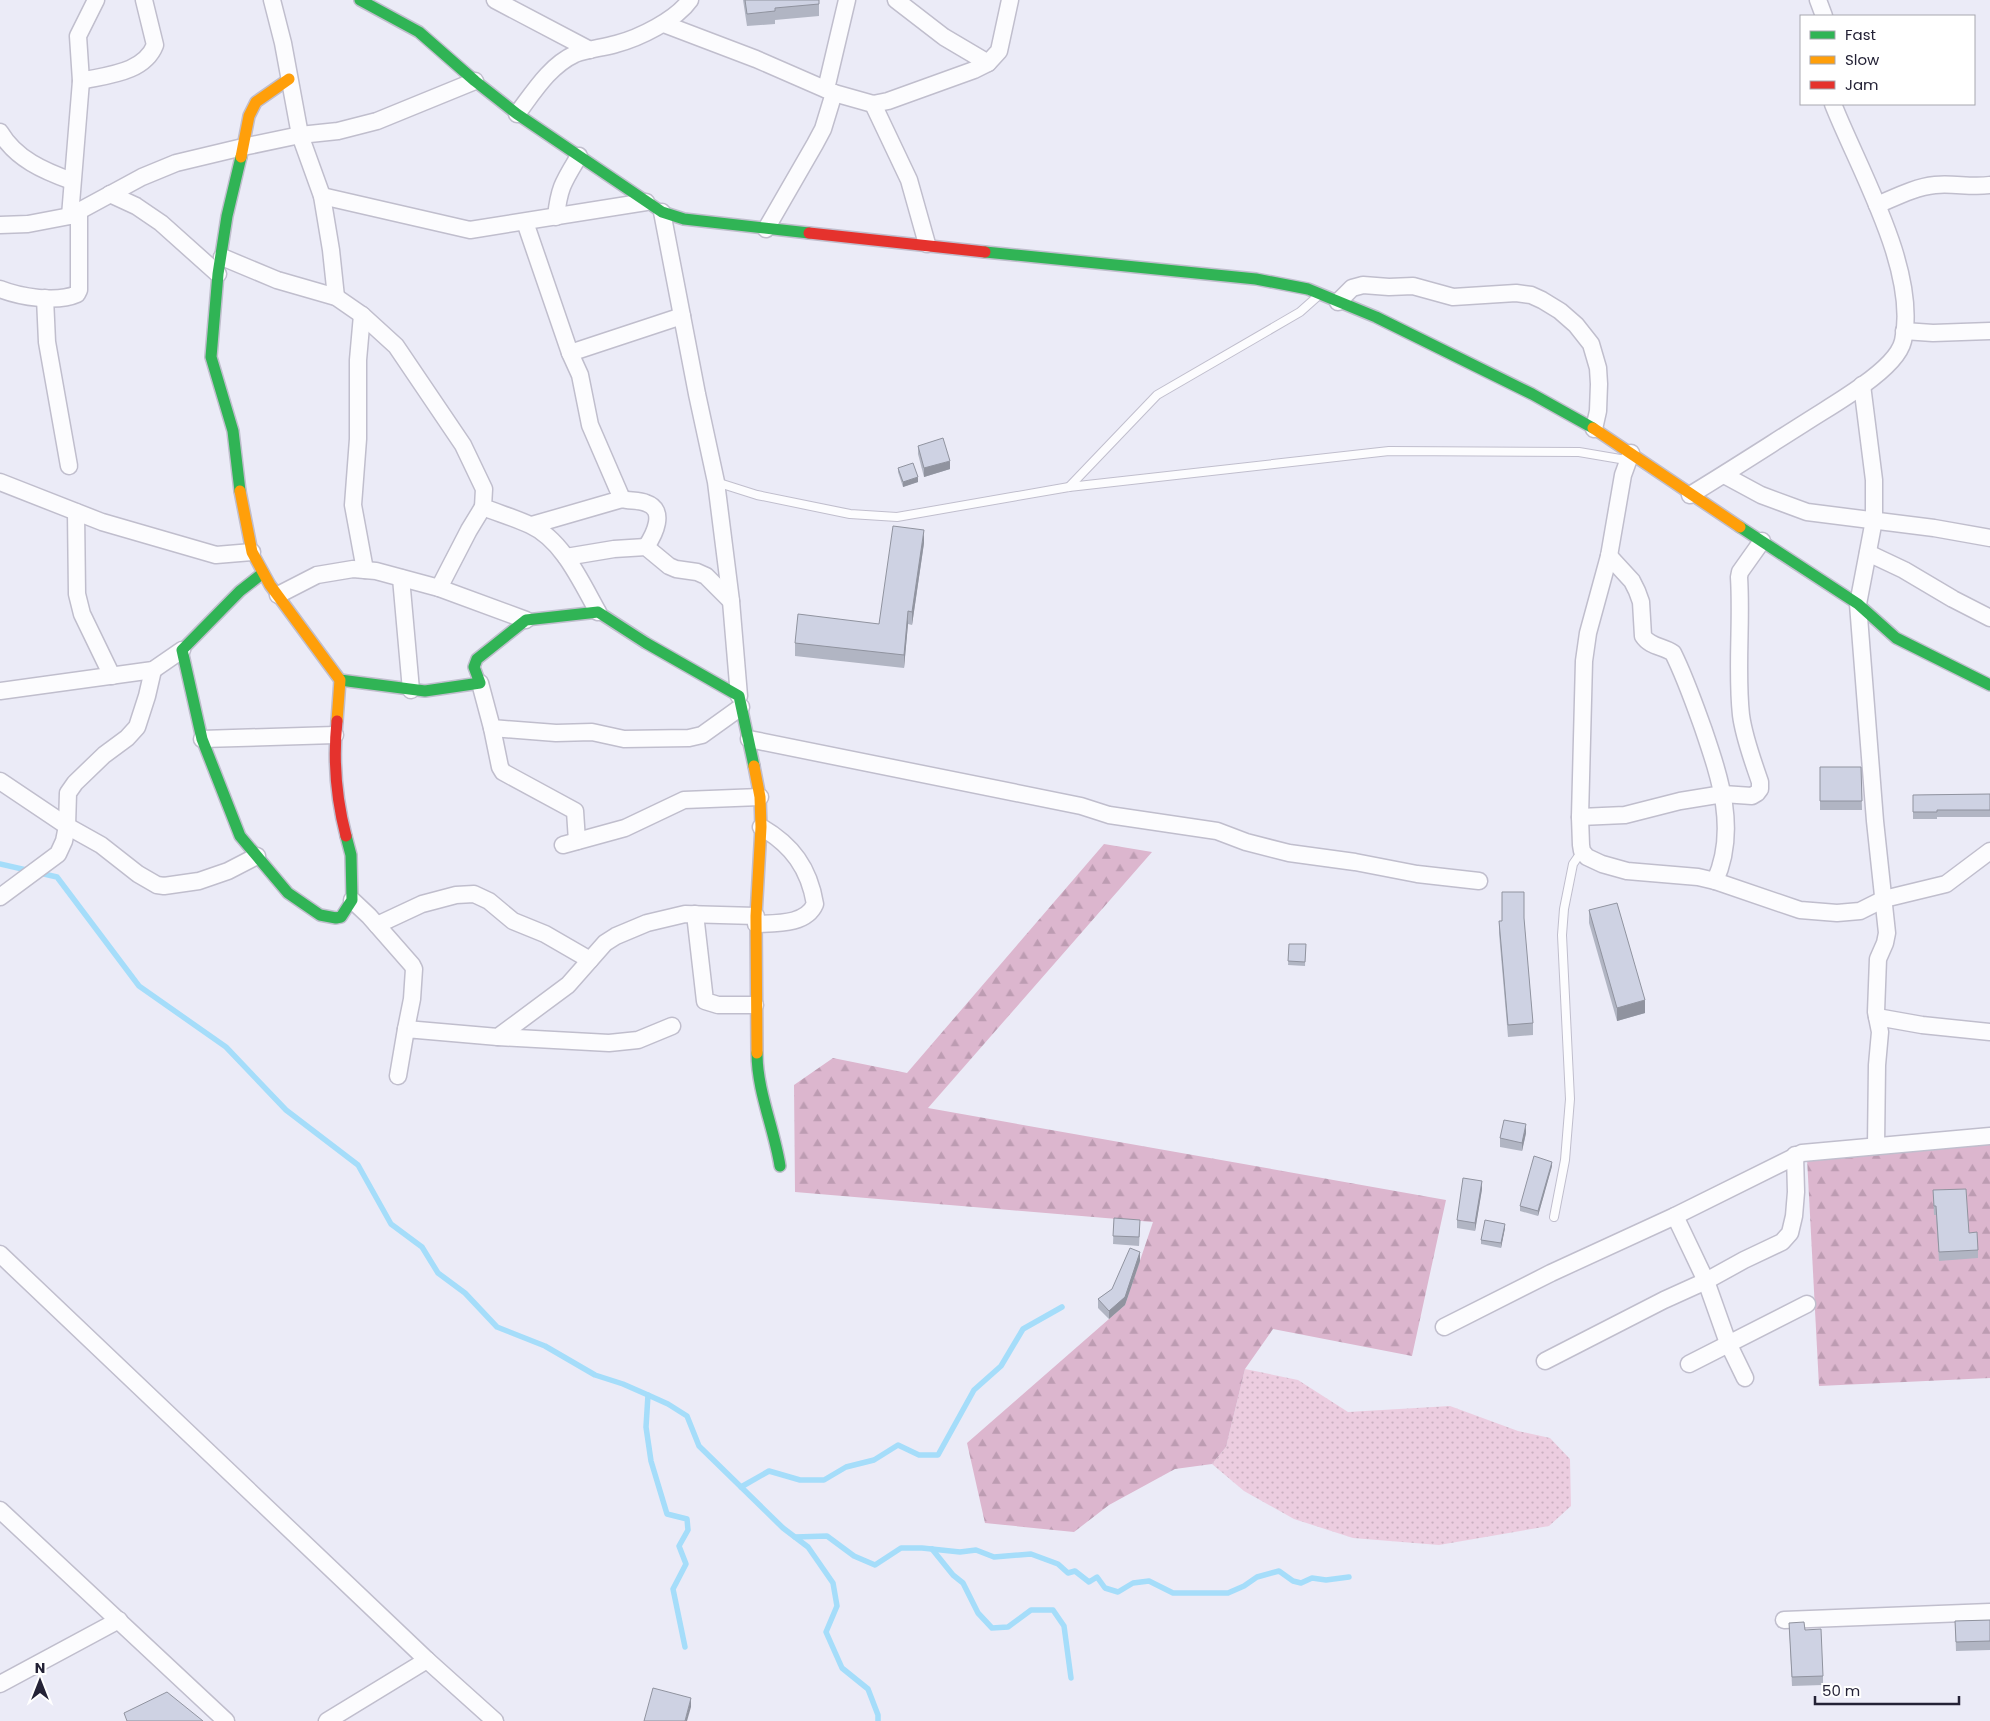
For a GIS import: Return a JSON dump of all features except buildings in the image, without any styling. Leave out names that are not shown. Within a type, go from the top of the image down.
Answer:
[{"type":"street","points":[[0,289],[45,298],[74,295],[79,290],[72,181],[81,81],[78,36],[96,0]]},
{"type":"street","points":[[81,81],[123,72],[148,58],[155,45],[144,0]]},
{"type":"street","points":[[272,0],[283,43],[300,135],[322,196],[332,250],[336,297]]},
{"type":"street","points":[[360,0],[419,32],[475,81],[518,114],[646,202],[662,212],[684,219],[1256,279],[1308,289],[1376,317],[1532,394],[1594,429],[1630,457],[1858,604],[1896,638],[1990,684]]},
{"type":"street","points":[[495,0],[590,50]]},
{"type":"street","points":[[518,114],[543,80],[560,63],[576,54],[617,44],[664,24],[682,10],[690,0]]},
{"type":"street","points":[[766,229],[823,129],[847,0]]},
{"type":"street","points":[[896,0],[944,37],[988,63]]},
{"type":"street","points":[[664,24],[756,59],[830,91],[873,104],[897,98],[974,70],[988,63],[999,51],[1010,0]]},
{"type":"street","points":[[1818,0],[1824,15]]},
{"type":"street","points":[[182,650],[202,739],[240,836],[288,893],[320,915],[341,917],[352,900],[351,855],[340,814],[336,784],[335,735],[340,680],[270,585],[252,552],[241,500],[233,431],[210,357],[218,274],[227,216],[252,107],[289,79]]},
{"type":"street","points":[[0,225],[28,224],[74,214],[142,177],[176,163],[300,135],[338,130],[377,121],[475,81]]},
{"type":"street","points":[[873,104],[909,180],[927,244]]},
{"type":"street","points":[[1690,495],[1862,385],[1892,359],[1903,342],[1906,303],[1892,243],[1833,105]]},
{"type":"street","points":[[0,132],[20,156],[42,170],[72,181]]},
{"type":"street","points":[[556,217],[563,180],[579,156]]},
{"type":"street","points":[[1876,205],[1913,190],[1936,185],[1981,187],[1990,185]]},
{"type":"street","points":[[110,194],[136,206],[161,223],[218,274]]},
{"type":"street","points":[[322,196],[470,230],[646,202]]},
{"type":"street","points":[[662,212],[716,482],[731,601],[740,702],[760,797],[761,827],[756,920],[756,1072],[776,1141],[780,1166]]},
{"type":"street","points":[[525,222],[570,353],[580,375],[590,425],[622,499]]},
{"type":"street","points":[[222,257],[277,280],[336,297],[362,315],[396,346],[463,445],[484,489],[483,507],[439,588]]},
{"type":"street","points":[[1338,302],[1352,288],[1363,285],[1389,288],[1414,286],[1453,297],[1516,293],[1531,295],[1542,300],[1560,311],[1576,325],[1591,344],[1598,368],[1599,384],[1598,411],[1594,429]]},
{"type":"street","points":[[45,298],[47,342],[69,466]]},
{"type":"street","points":[[362,315],[358,360],[358,439],[353,505],[365,570]]},
{"type":"street","points":[[570,353],[682,316]]},
{"type":"street","points":[[1904,331],[1933,333],[1990,331]]},
{"type":"street","points":[[1862,385],[1874,480],[1874,520],[1858,604],[1875,821],[1887,933],[1878,959],[1876,1017],[1880,1032],[1876,1065],[1876,1146]]},
{"type":"street","points":[[1630,457],[1623,476],[1609,556],[1588,633],[1584,661],[1580,817],[1582,851],[1587,857],[1627,872],[1678,875],[1715,881],[1789,908],[1821,913],[1860,911],[1884,899],[1946,884],[1990,851]]},
{"type":"street","points":[[1724,475],[1761,495],[1807,512],[1874,520],[1990,538]]},
{"type":"street","points":[[0,482],[102,522],[216,555],[252,552]]},
{"type":"street","points":[[532,525],[622,499],[647,503],[654,509],[657,516],[657,525],[655,534],[646,547]]},
{"type":"street","points":[[483,507],[532,525],[553,542],[566,557],[598,612],[740,702]]},
{"type":"street","points":[[76,512],[77,594],[82,614],[112,676]]},
{"type":"street","points":[[1580,817],[1625,815],[1680,801],[1723,794],[1752,796],[1760,789],[1760,782],[1741,718],[1738,683],[1741,616],[1739,577],[1740,572],[1762,541]]},
{"type":"street","points":[[566,557],[623,548],[646,547],[669,566],[697,572],[706,576],[731,601]]},
{"type":"street","points":[[1868,552],[1990,618]]},
{"type":"street","points":[[1609,556],[1635,586],[1641,602],[1643,636],[1654,645],[1673,653],[1700,720],[1717,770],[1726,814],[1725,846],[1720,870],[1715,881]]},
{"type":"street","points":[[278,595],[317,575],[353,569],[388,573],[439,588],[526,620],[598,612]]},
{"type":"street","points":[[0,691],[153,670],[182,650],[240,591],[263,573]]},
{"type":"street","points":[[401,578],[411,690]]},
{"type":"street","points":[[526,620],[477,659],[474,667],[492,728],[500,767],[503,772],[575,811],[570,843],[625,828],[684,800],[760,797]]},
{"type":"street","points":[[0,897],[58,854],[64,841],[67,826],[68,793],[75,783],[104,755],[127,738],[137,727],[153,670]]},
{"type":"street","points":[[340,680],[425,691],[480,683]]},
{"type":"street","points":[[492,728],[556,733],[592,732],[624,739],[689,738],[702,735],[740,702]]},
{"type":"street","points":[[202,739],[335,735]]},
{"type":"street","points":[[749,739],[1054,800],[1109,815],[1217,830],[1246,842],[1289,853],[1355,862],[1416,874],[1479,881]]},
{"type":"street","points":[[0,781],[67,826],[102,845],[138,874],[157,885],[164,886],[199,881],[228,872],[257,856]]},
{"type":"street","points":[[498,1037],[568,985],[605,943],[616,936],[655,921],[684,914],[756,920],[798,920],[811,913],[815,904],[809,880],[799,860],[778,837],[761,827]]},
{"type":"street","points":[[377,925],[422,904],[456,895],[474,894],[488,901],[513,921],[545,934],[590,960]]},
{"type":"street","points":[[352,900],[377,925],[414,969],[412,999],[398,1076]]},
{"type":"street","points":[[695,914],[705,1001],[718,1005],[755,1005]]},
{"type":"street","points":[[1876,1017],[1922,1025],[1990,1032]]},
{"type":"street","points":[[406,1029],[498,1037],[609,1043],[638,1040],[672,1026]]},
{"type":"street","points":[[1444,1327],[1552,1273],[1675,1216],[1795,1155],[1810,1151],[1990,1136]]},
{"type":"street","points":[[1545,1361],[1664,1300],[1706,1281],[1787,1238],[1792,1226],[1796,1199],[1795,1155]]},
{"type":"street","points":[[1675,1216],[1706,1281],[1728,1343],[1745,1378]]},
{"type":"street","points":[[0,1254],[426,1660],[495,1721]]},
{"type":"street","points":[[1689,1364],[1807,1304]]},
{"type":"street","points":[[0,1510],[226,1721]]},
{"type":"street","points":[[1784,1620],[1990,1612]]},
{"type":"street","points":[[0,1684],[119,1620]]},
{"type":"street","points":[[327,1721],[426,1660]]},
{"type":"lane","points":[[1069,487],[1157,395],[1300,312],[1320,294]]},
{"type":"lane","points":[[716,482],[757,495],[850,514],[897,517],[1069,487],[1389,451],[1579,452],[1630,457]]},
{"type":"lane","points":[[1554,1217],[1565,1160],[1570,1099],[1562,936],[1564,910],[1573,864],[1582,851]]},
{"type":"shaded area","points":[[1245,1369],[1298,1380],[1348,1412],[1450,1406],[1518,1431],[1550,1438],[1570,1459],[1571,1506],[1549,1526],[1439,1545],[1353,1538],[1294,1519],[1244,1491],[1212,1464],[1226,1447]]},
{"type":"green space","points":[[1104,844],[1152,852],[928,1108],[1446,1200],[1412,1356],[1273,1329],[1245,1369],[1226,1447],[1212,1464],[1175,1469],[1109,1505],[1074,1532],[985,1523],[967,1443],[1125,1305],[1153,1222],[795,1192],[794,1085],[833,1058],[907,1073]]},
{"type":"green space","points":[[1990,1141],[1990,1378],[1819,1386],[1807,1158]]},
{"type":"waterway","points":[[0,864],[57,877],[139,986],[226,1047],[286,1110],[358,1165],[391,1224],[422,1247],[438,1273],[465,1293],[497,1327],[545,1346],[595,1375],[648,1395],[668,1404],[687,1416],[699,1446],[783,1528],[808,1547],[833,1583],[837,1606],[826,1632],[842,1668],[868,1689],[878,1715],[878,1721]]},
{"type":"waterway","points":[[741,1487],[769,1471],[800,1480],[824,1480],[846,1467],[874,1460],[898,1445],[919,1455],[938,1455],[974,1390],[1001,1366],[1023,1329],[1062,1307]]},
{"type":"waterway","points":[[648,1395],[646,1427],[651,1461],[667,1514],[687,1519],[688,1530],[679,1546],[686,1564],[673,1589],[685,1647]]},
{"type":"waterway","points":[[795,1537],[827,1536],[854,1556],[875,1565],[901,1548],[960,1552],[976,1550],[994,1557],[1031,1554],[1058,1564],[1068,1573],[1075,1571],[1089,1582],[1097,1577],[1105,1588],[1118,1592],[1133,1583],[1149,1581],[1173,1593],[1228,1593],[1244,1586],[1257,1577],[1279,1571],[1293,1581],[1301,1583],[1312,1578],[1326,1580],[1349,1577]]},
{"type":"waterway","points":[[932,1549],[953,1575],[963,1583],[978,1613],[992,1628],[1008,1627],[1031,1610],[1053,1610],[1064,1626],[1071,1678]]},
{"type":"traffic: fast","points":[[360,0],[419,32],[475,81],[517,114],[662,212],[684,219],[809,233]]},
{"type":"traffic: fast","points":[[240,491],[233,431],[211,357],[218,274],[227,216],[241,157]]},
{"type":"traffic: fast","points":[[985,252],[1256,279],[1308,289],[1376,317],[1532,394],[1593,428]]},
{"type":"traffic: fast","points":[[1740,527],[1858,604],[1896,638],[1990,685]]},
{"type":"traffic: fast","points":[[263,573],[240,591],[182,650],[202,739],[240,836],[288,893],[320,915],[341,917],[352,900],[351,855],[346,836]]},
{"type":"traffic: fast","points":[[340,680],[425,691],[480,683],[474,667],[477,659],[526,620],[598,612],[646,643],[739,696],[754,766]]},
{"type":"traffic: fast","points":[[757,1053],[760,1081],[780,1166]]},
{"type":"traffic: slow","points":[[241,157],[249,116],[256,102],[289,79]]},
{"type":"traffic: slow","points":[[1593,428],[1740,527]]},
{"type":"traffic: slow","points":[[240,491],[252,552],[270,585],[340,680],[337,721]]},
{"type":"traffic: slow","points":[[754,766],[760,797],[761,827],[756,916],[757,1053]]},
{"type":"traffic: jam","points":[[809,233],[985,252]]},
{"type":"traffic: jam","points":[[337,721],[336,779],[346,836]]}]
